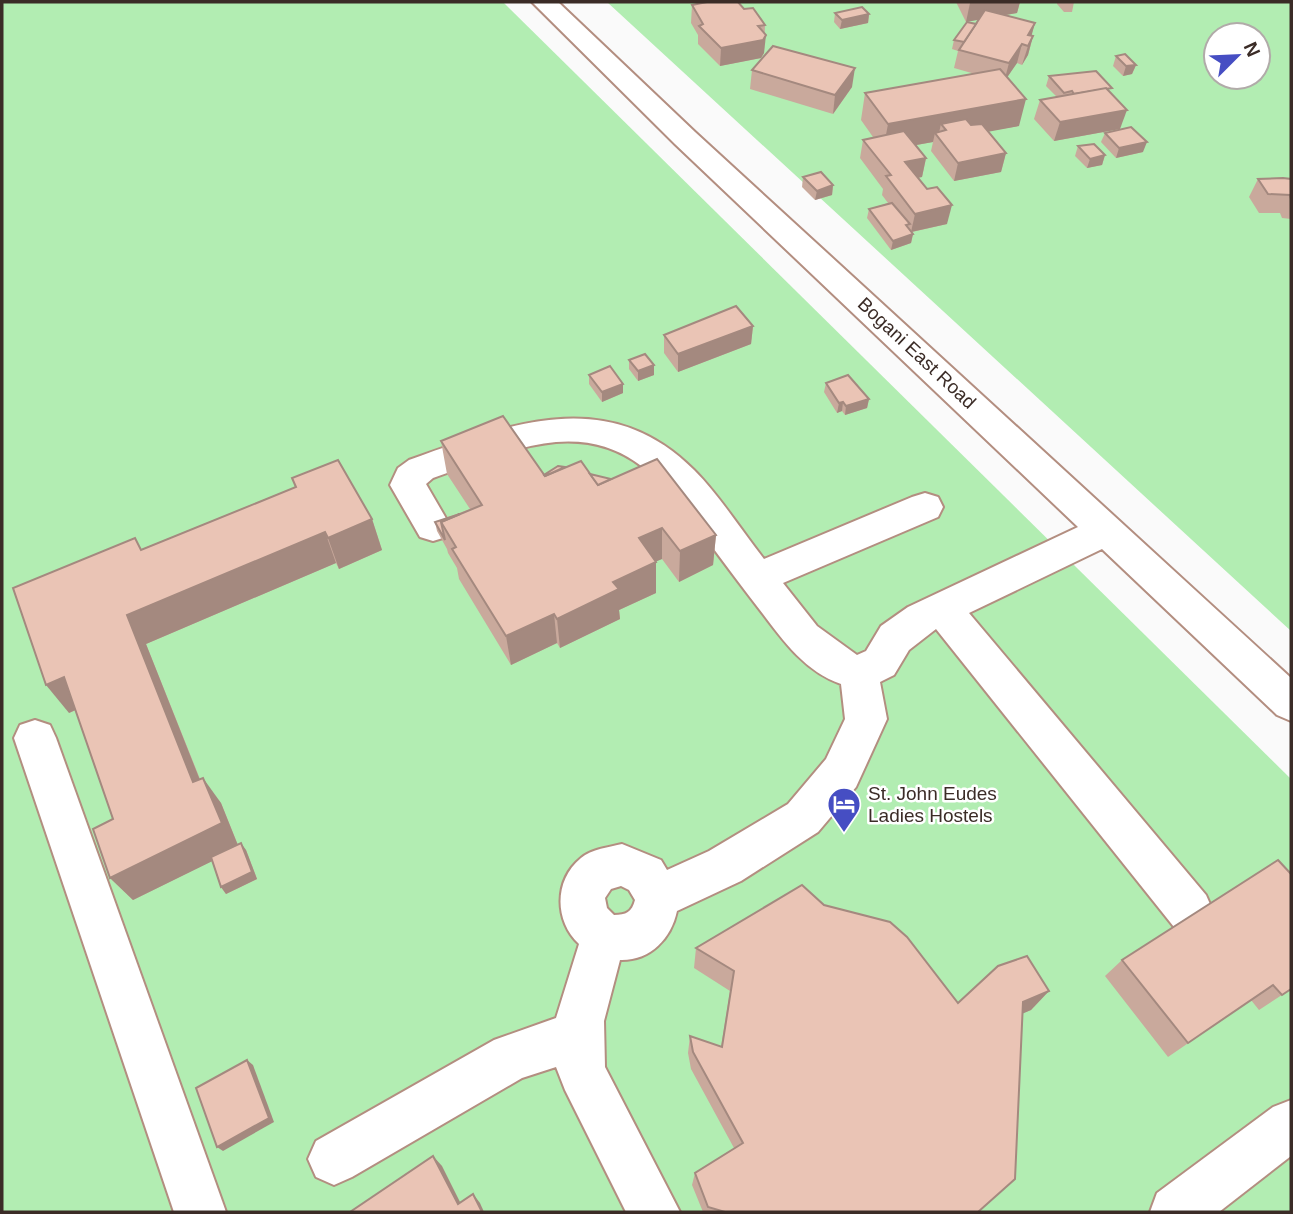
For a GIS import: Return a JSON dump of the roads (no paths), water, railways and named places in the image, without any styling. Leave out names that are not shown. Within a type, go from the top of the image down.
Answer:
[{"type":"street","name":"Bogani East Road","points":[[544,2],[685,138],[1291,703]]},
{"type":"street","points":[[433,527],[408,485],[411,477],[421,469],[528,432],[559,427],[589,430],[632,443],[666,464],[682,480],[803,638],[842,668],[859,673],[880,663],[894,638],[922,618],[1107,530]]},
{"type":"street","points":[[757,578],[925,507]]},
{"type":"street","points":[[942,609],[1190,911]]},
{"type":"street","points":[[658,897],[724,866],[803,818],[841,774],[866,719],[859,673]]},
{"type":"street","points":[[36,738],[200,1212]]},
{"type":"street","points":[[622,865],[645,875],[658,897],[652,922],[631,938],[604,937],[584,919],[582,893],[597,872],[622,865]]},
{"type":"street","points":[[604,937],[577,1024],[576,1050],[582,1073],[654,1212]]},
{"type":"street","points":[[334,1159],[511,1057],[577,1036]]},
{"type":"street","points":[[1176,1212],[1291,1125]]},
{"type":"place","name":"St. John Eudes Ladies Hostels","points":[[844,834]]}]
